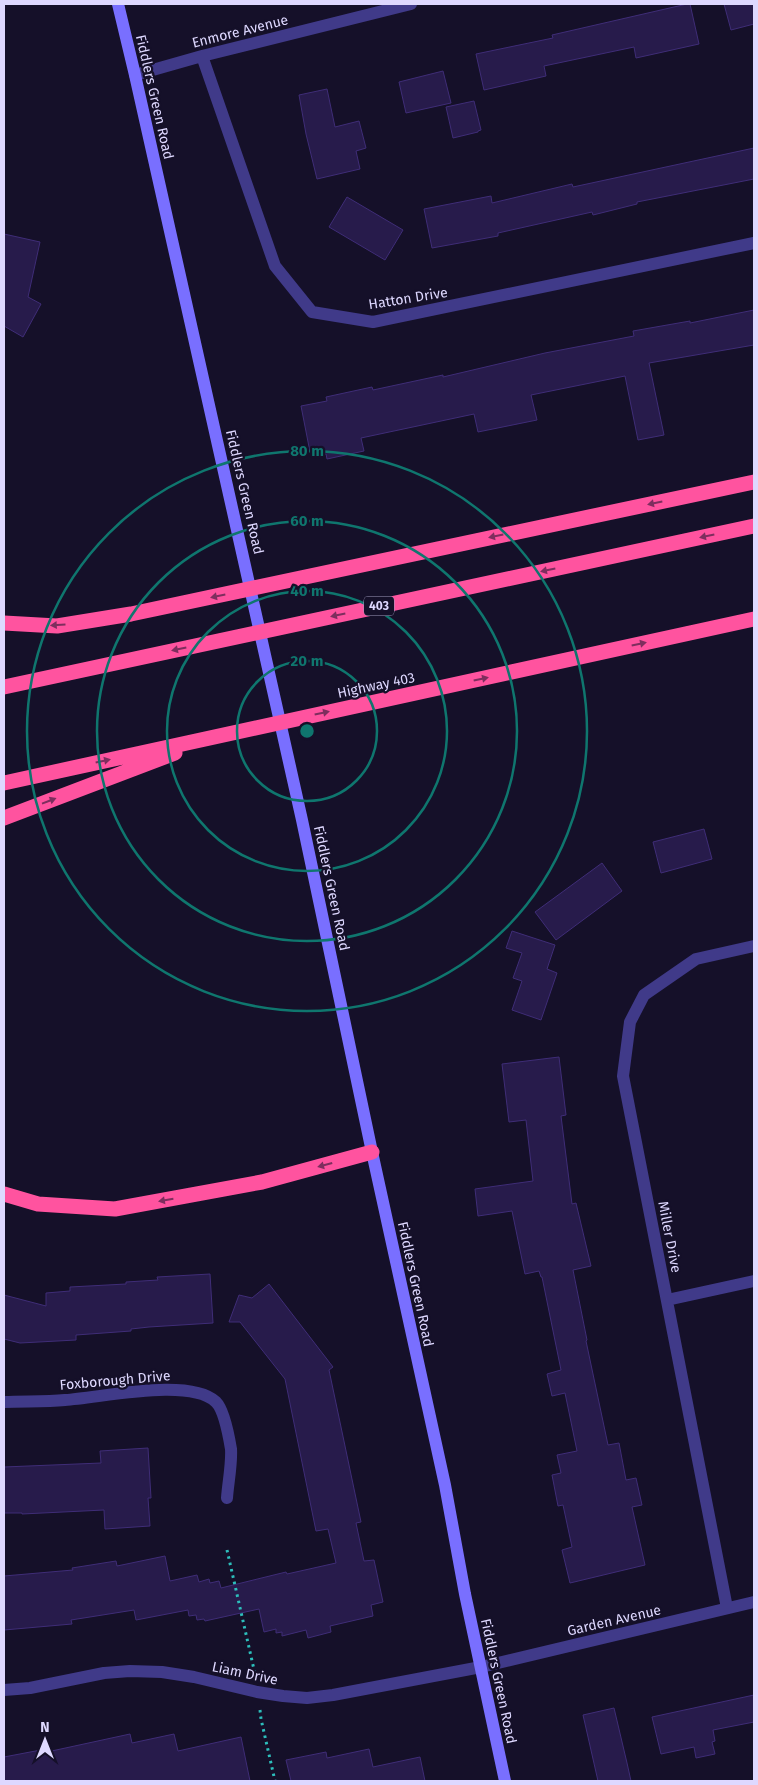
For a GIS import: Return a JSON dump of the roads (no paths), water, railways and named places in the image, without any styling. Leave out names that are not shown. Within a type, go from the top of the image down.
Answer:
[{"type":"highway","points":[[4,622],[57,626],[131,614],[754,482]]},
{"type":"highway","name":"403","points":[[4,687],[754,526]]},
{"type":"highway","name":"Highway 403","points":[[4,783],[754,620]]},
{"type":"highway","points":[[4,818],[223,735]]},
{"type":"highway","points":[[4,1194],[38,1204],[115,1209],[262,1182],[372,1152]]},
{"type":"main road","name":"Fiddlers Green Road","points":[[118,4],[302,820],[443,1476],[480,1667],[506,1781]]},
{"type":"street","name":"Enmore Avenue","points":[[135,75],[202,56],[411,4]]},
{"type":"street","name":"Hatton Drive","points":[[202,56],[275,266],[312,312],[374,322],[754,244]]},
{"type":"street","name":"Miller Drive","points":[[727,1608],[623,1076],[630,1022],[644,995],[696,959],[754,946]]},
{"type":"street","points":[[667,1300],[754,1281]]},
{"type":"street","name":"Foxborough Drive","points":[[4,1402],[65,1400],[167,1389],[201,1393],[216,1402],[224,1416],[231,1450],[227,1498]]},
{"type":"street","name":"Garden Avenue","points":[[480,1667],[754,1602]]},
{"type":"street","name":"Liam Drive","points":[[4,1690],[30,1688],[104,1673],[130,1671],[162,1672],[257,1692],[307,1698],[333,1695],[480,1667]]}]
